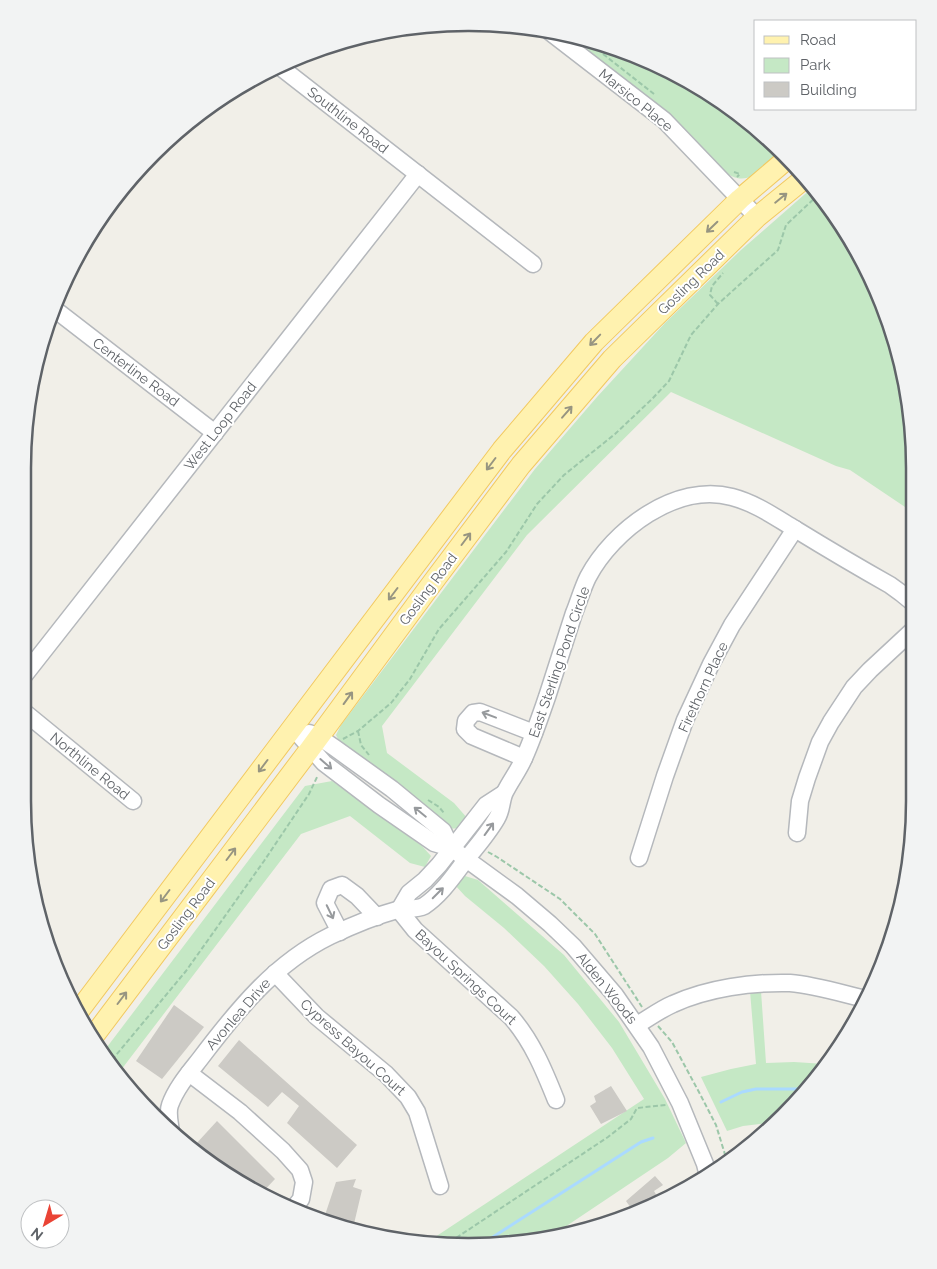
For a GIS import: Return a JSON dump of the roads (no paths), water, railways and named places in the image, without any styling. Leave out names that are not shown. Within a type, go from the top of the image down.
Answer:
[{"type":"main road","name":"Gosling Road","points":[[83,1006],[496,457],[539,405],[594,342],[740,199],[782,163]]},
{"type":"main road","name":"Gosling Road","points":[[98,1031],[322,749],[470,533],[521,465],[612,359],[757,217],[799,183]]},
{"type":"street","name":"Marsico Place","points":[[563,42],[664,120],[757,217]]},
{"type":"street","name":"Southline Road","points":[[286,71],[533,264]]},
{"type":"street","name":"West Loop Road","points":[[31,667],[418,174]]},
{"type":"street","name":"Centerline Road","points":[[60,313],[215,433]]},
{"type":"street","name":"East Sterling Pond Circle","points":[[466,859],[499,815],[503,794],[524,758],[589,576],[606,551],[634,524],[653,511],[676,500],[703,494],[722,495],[740,500],[761,509],[890,585],[906,597]]},
{"type":"street","name":"Firethorn Place","points":[[640,858],[665,776],[685,720],[711,664],[732,626],[795,529]]},
{"type":"street","points":[[797,833],[800,802],[807,778],[820,742],[831,722],[854,687],[906,637]]},
{"type":"street","points":[[524,758],[472,736],[465,729],[466,721],[473,713],[480,712],[534,733]]},
{"type":"street","name":"Northline Road","points":[[31,718],[133,801]]},
{"type":"street","name":"Alden Woods","points":[[293,728],[322,749],[378,805],[434,843],[451,848],[517,896],[567,940],[599,975],[637,1025],[651,1047],[680,1104],[706,1167]]},
{"type":"street","name":"East Sterling Pond Circle","points":[[451,848],[486,805],[503,794]]},
{"type":"street","points":[[399,910],[409,893],[439,865],[451,848]]},
{"type":"street","name":"Avonlea Drive","points":[[169,1119],[169,1107],[189,1073],[237,1012],[275,972],[313,946],[340,932],[399,910],[420,908],[437,896],[466,859]]},
{"type":"street","points":[[340,932],[325,903],[332,889],[342,885],[357,896],[377,917]]},
{"type":"street","name":"Bayou Springs Court","points":[[399,910],[414,930],[521,1028],[539,1058],[556,1100]]},
{"type":"street","name":"Cypress Bayou Court","points":[[275,972],[317,1017],[386,1074],[408,1097],[417,1112],[440,1186]]},
{"type":"street","points":[[637,1025],[673,1004],[698,994],[730,987],[758,984],[790,984],[822,988],[859,997]]},
{"type":"street","points":[[189,1073],[240,1112],[300,1170],[304,1182],[301,1199],[298,1203]]},
{"type":"waterway","points":[[721,1102],[742,1092],[756,1089],[797,1089]]},
{"type":"waterway","points":[[493,1237],[641,1142],[653,1138]]}]
